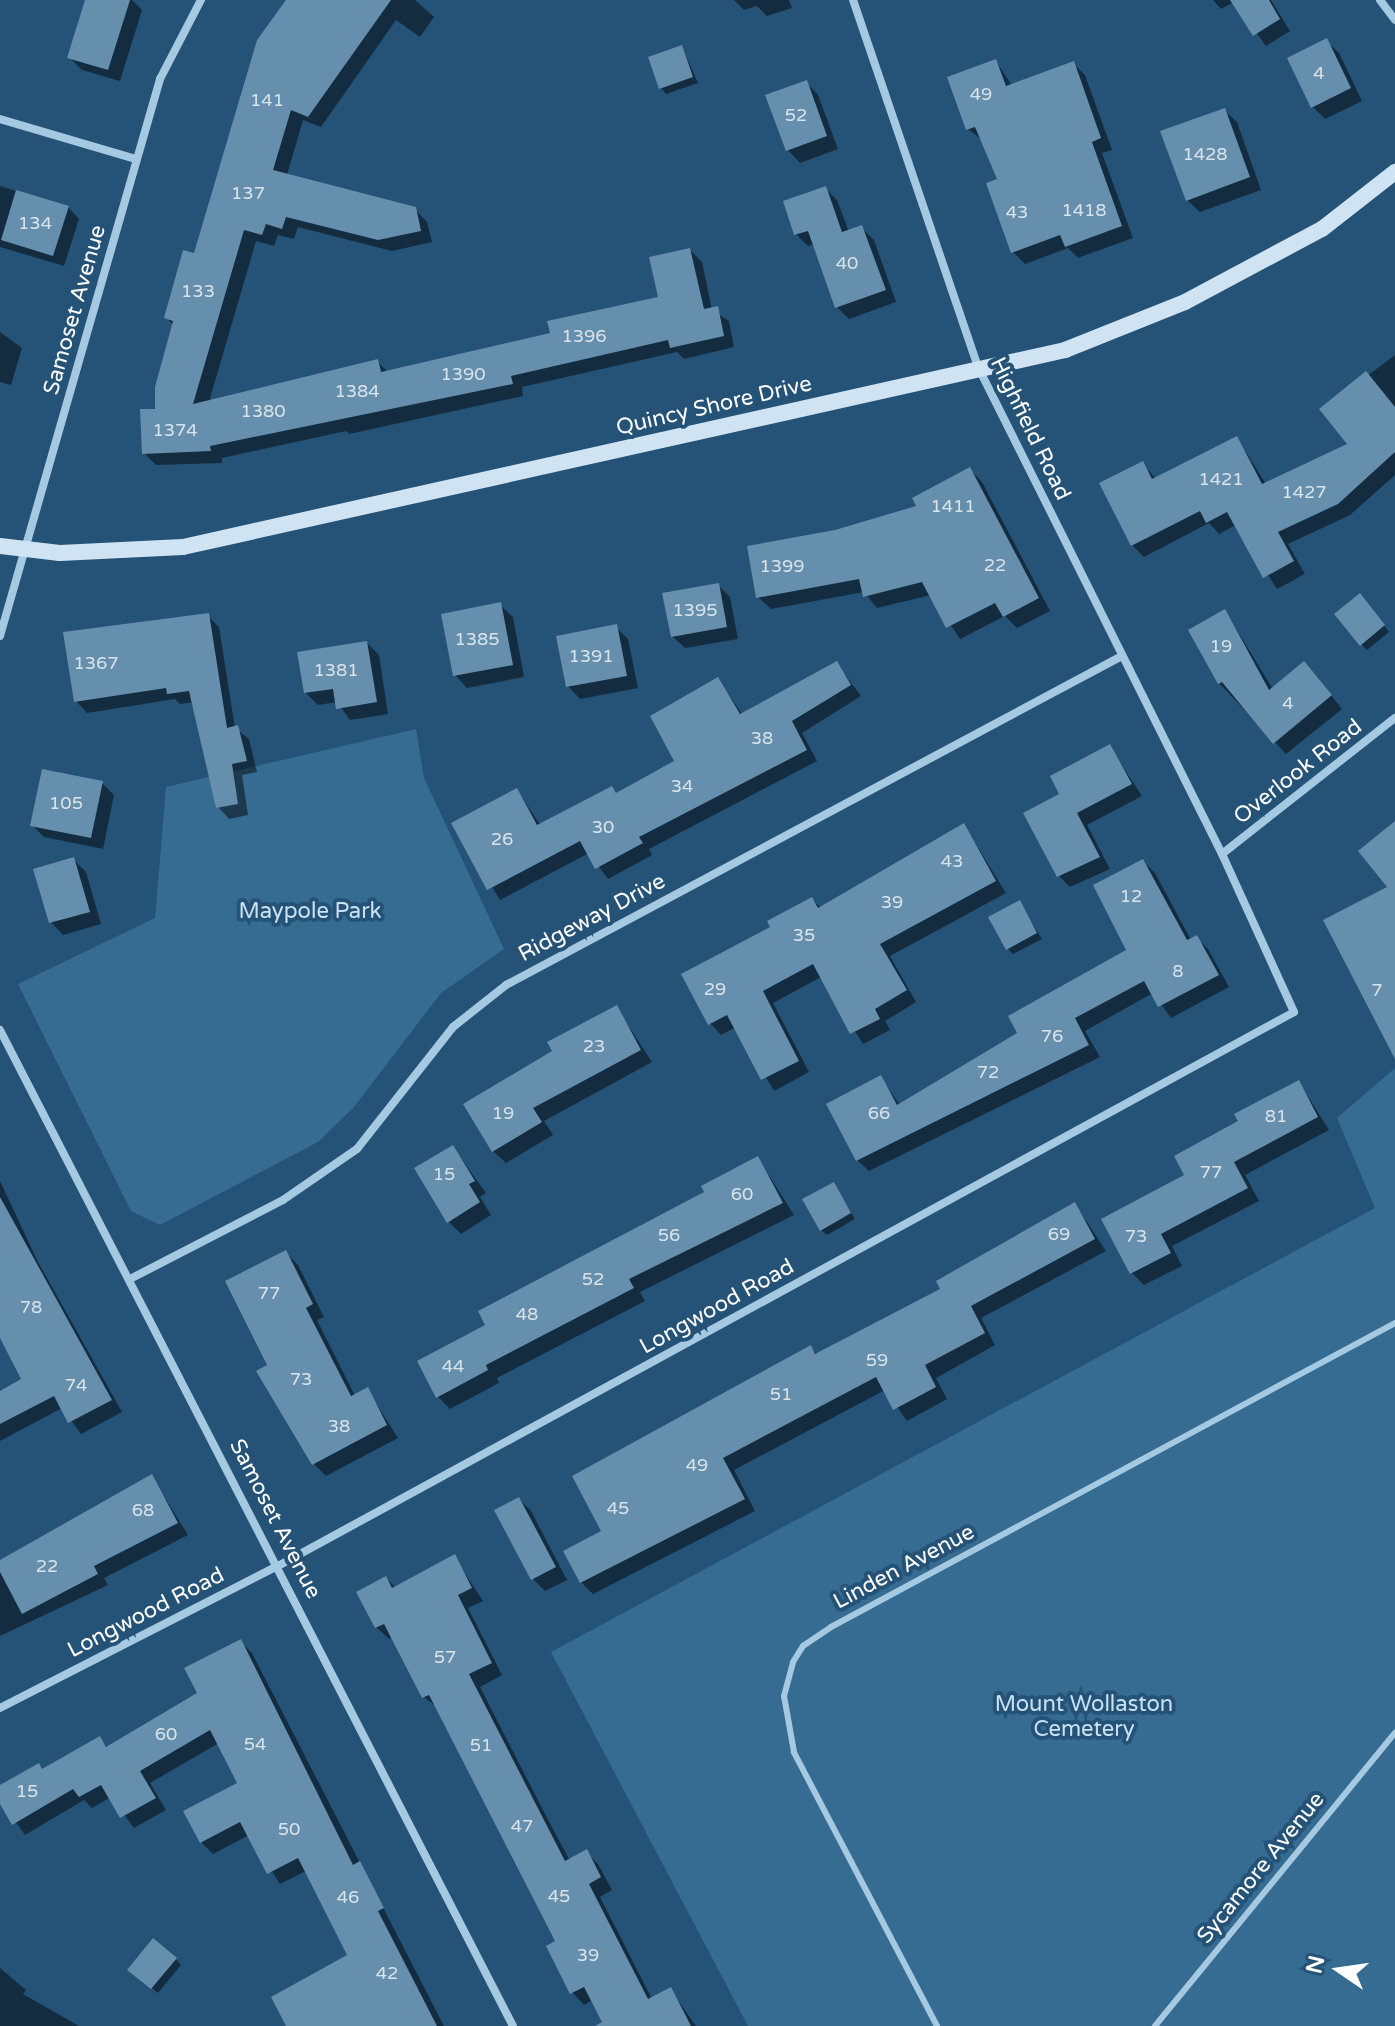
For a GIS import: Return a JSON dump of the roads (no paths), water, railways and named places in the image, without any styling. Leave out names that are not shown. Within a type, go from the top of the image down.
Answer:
[{"type":"main road","name":"Quincy Shore Drive","points":[[0,546],[60,553],[183,547],[345,515],[978,367],[1065,350],[1185,302],[1322,229],[1395,172]]},
{"type":"street","name":"Samoset Avenue","points":[[0,636],[160,79],[201,0]]},
{"type":"street","name":"Highfield Road","points":[[853,0],[978,367],[1222,854]]},
{"type":"street","points":[[1380,0],[1395,20]]},
{"type":"street","points":[[0,119],[136,159]]},
{"type":"street","name":"Ridgeway Drive","points":[[132,1278],[283,1200],[357,1149],[453,1027],[506,985],[1122,656]]},
{"type":"street","name":"Overlook Road","points":[[1222,854],[1395,718]]},
{"type":"street","name":"Longwood Road","points":[[0,1708],[278,1566],[1294,1012],[1222,854]]},
{"type":"street","name":"Samoset Avenue","points":[[0,1030],[132,1278],[513,2026]]},
{"type":"lane","name":"Linden Avenue","points":[[937,2026],[794,1752],[784,1696],[793,1662],[803,1646],[831,1627],[1395,1323]]},
{"type":"lane","name":"Sycamore Avenue","points":[[1155,2026],[1395,1733]]},
{"type":"park label","name":"Maypole Park","points":[[310,912]]},
{"type":"park label","name":"Mount Wollaston Cemetery","points":[[1084,1716]]}]
